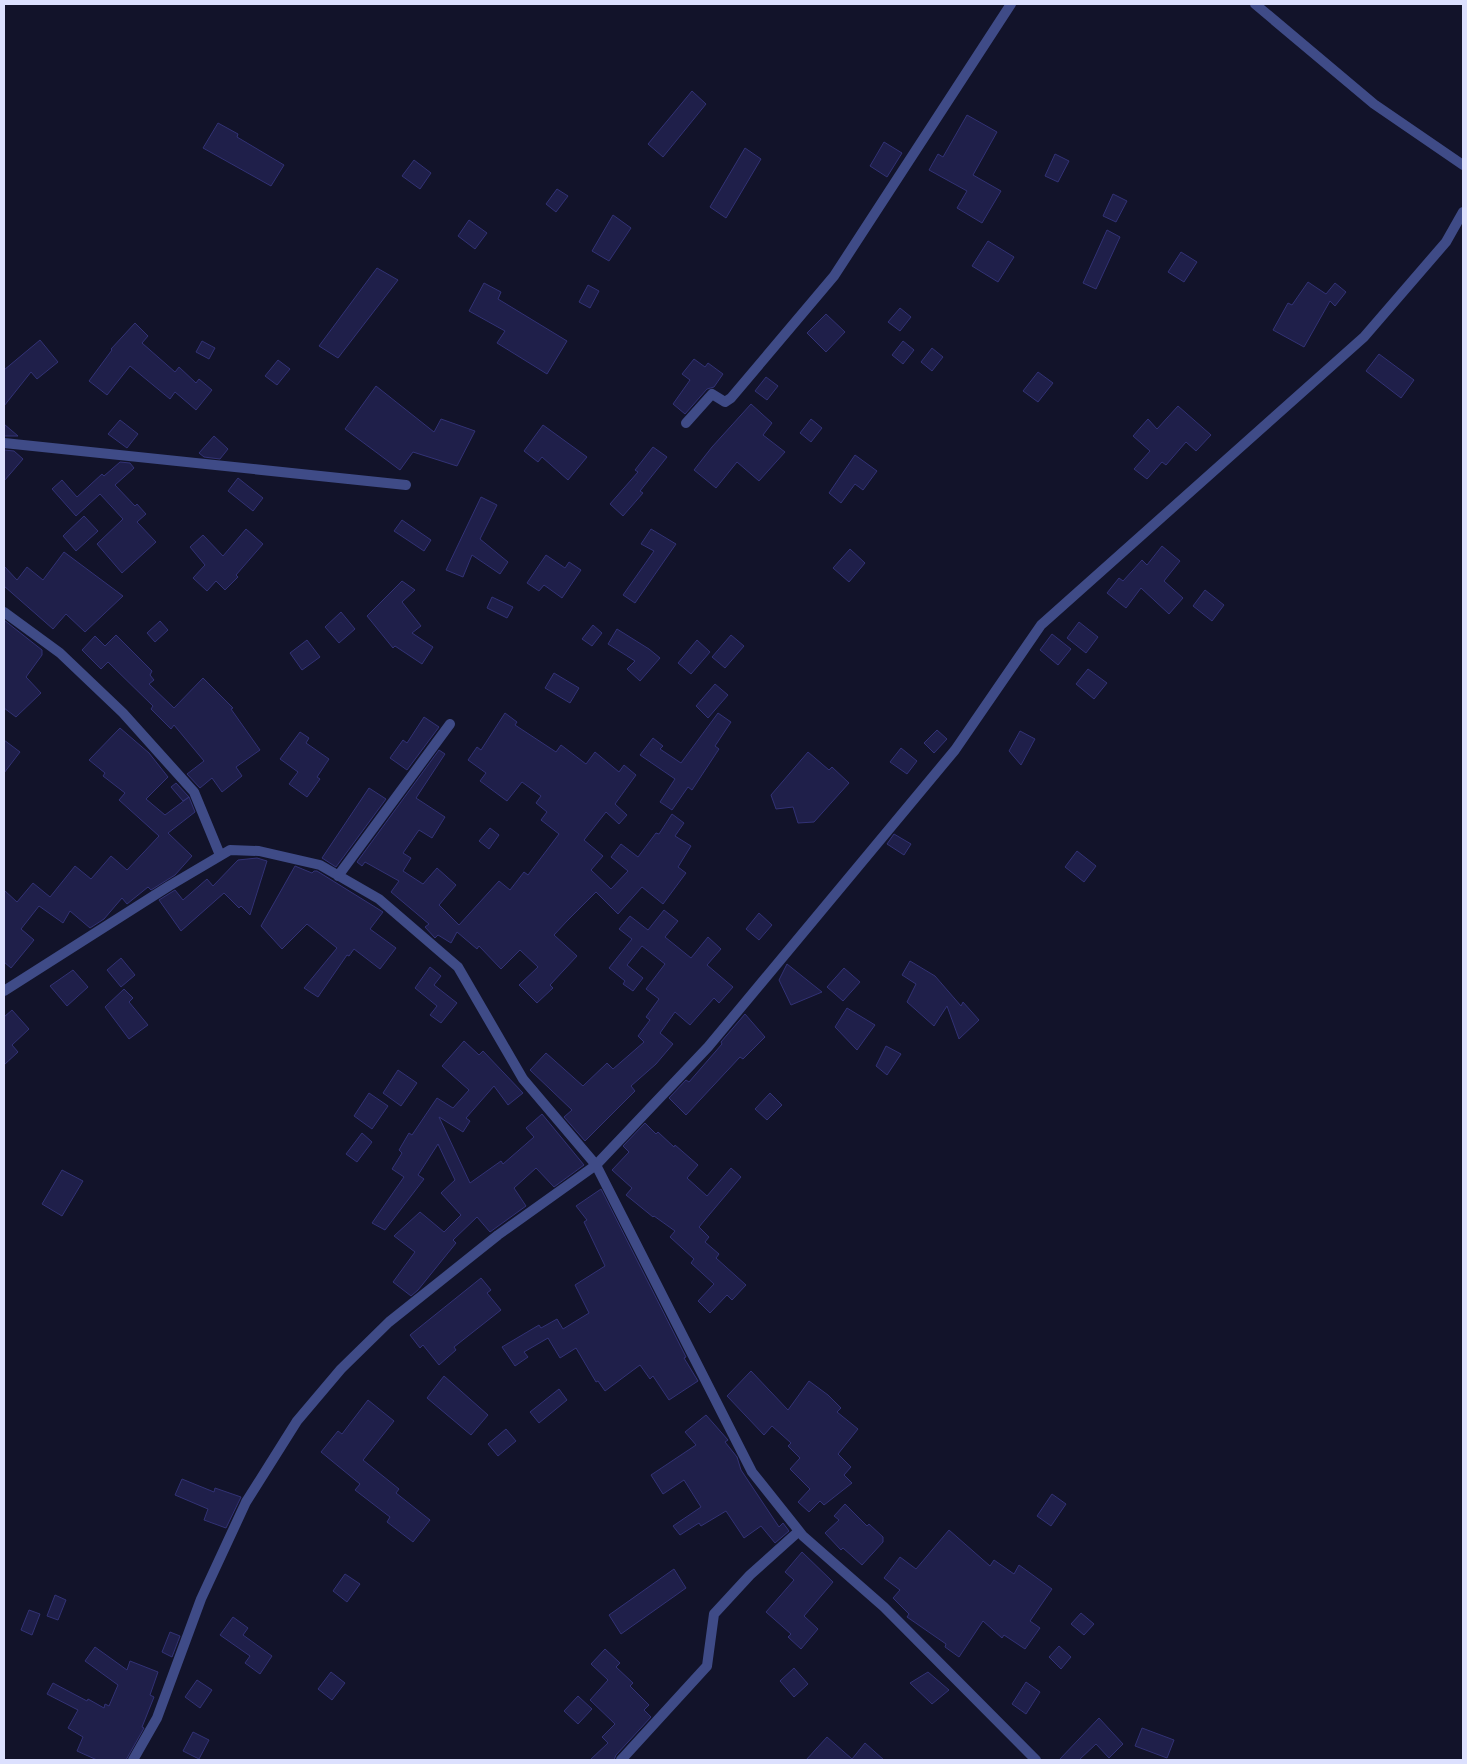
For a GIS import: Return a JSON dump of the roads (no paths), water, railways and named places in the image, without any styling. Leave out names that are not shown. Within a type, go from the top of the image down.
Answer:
[{"type":"street","points":[[686,423],[712,394],[724,402],[731,398],[834,276],[1011,4]]},
{"type":"street","points":[[1255,4],[1374,104],[1463,166]]},
{"type":"street","points":[[133,1760],[157,1718],[201,1599],[246,1502],[297,1421],[341,1368],[389,1322],[498,1235],[596,1165],[708,1047],[948,758],[1040,625],[1364,337],[1446,242],[1463,212]]},
{"type":"street","points":[[4,443],[406,485]]},
{"type":"street","points":[[4,612],[60,654],[123,713],[194,792],[220,855]]},
{"type":"street","points":[[338,876],[450,724]]},
{"type":"street","points":[[4,991],[230,850],[259,851],[320,865],[378,899],[458,967],[523,1079],[596,1165],[752,1472],[799,1531],[884,1607],[1036,1760]]},
{"type":"street","points":[[621,1760],[707,1666],[714,1614],[750,1575],[799,1531]]}]
